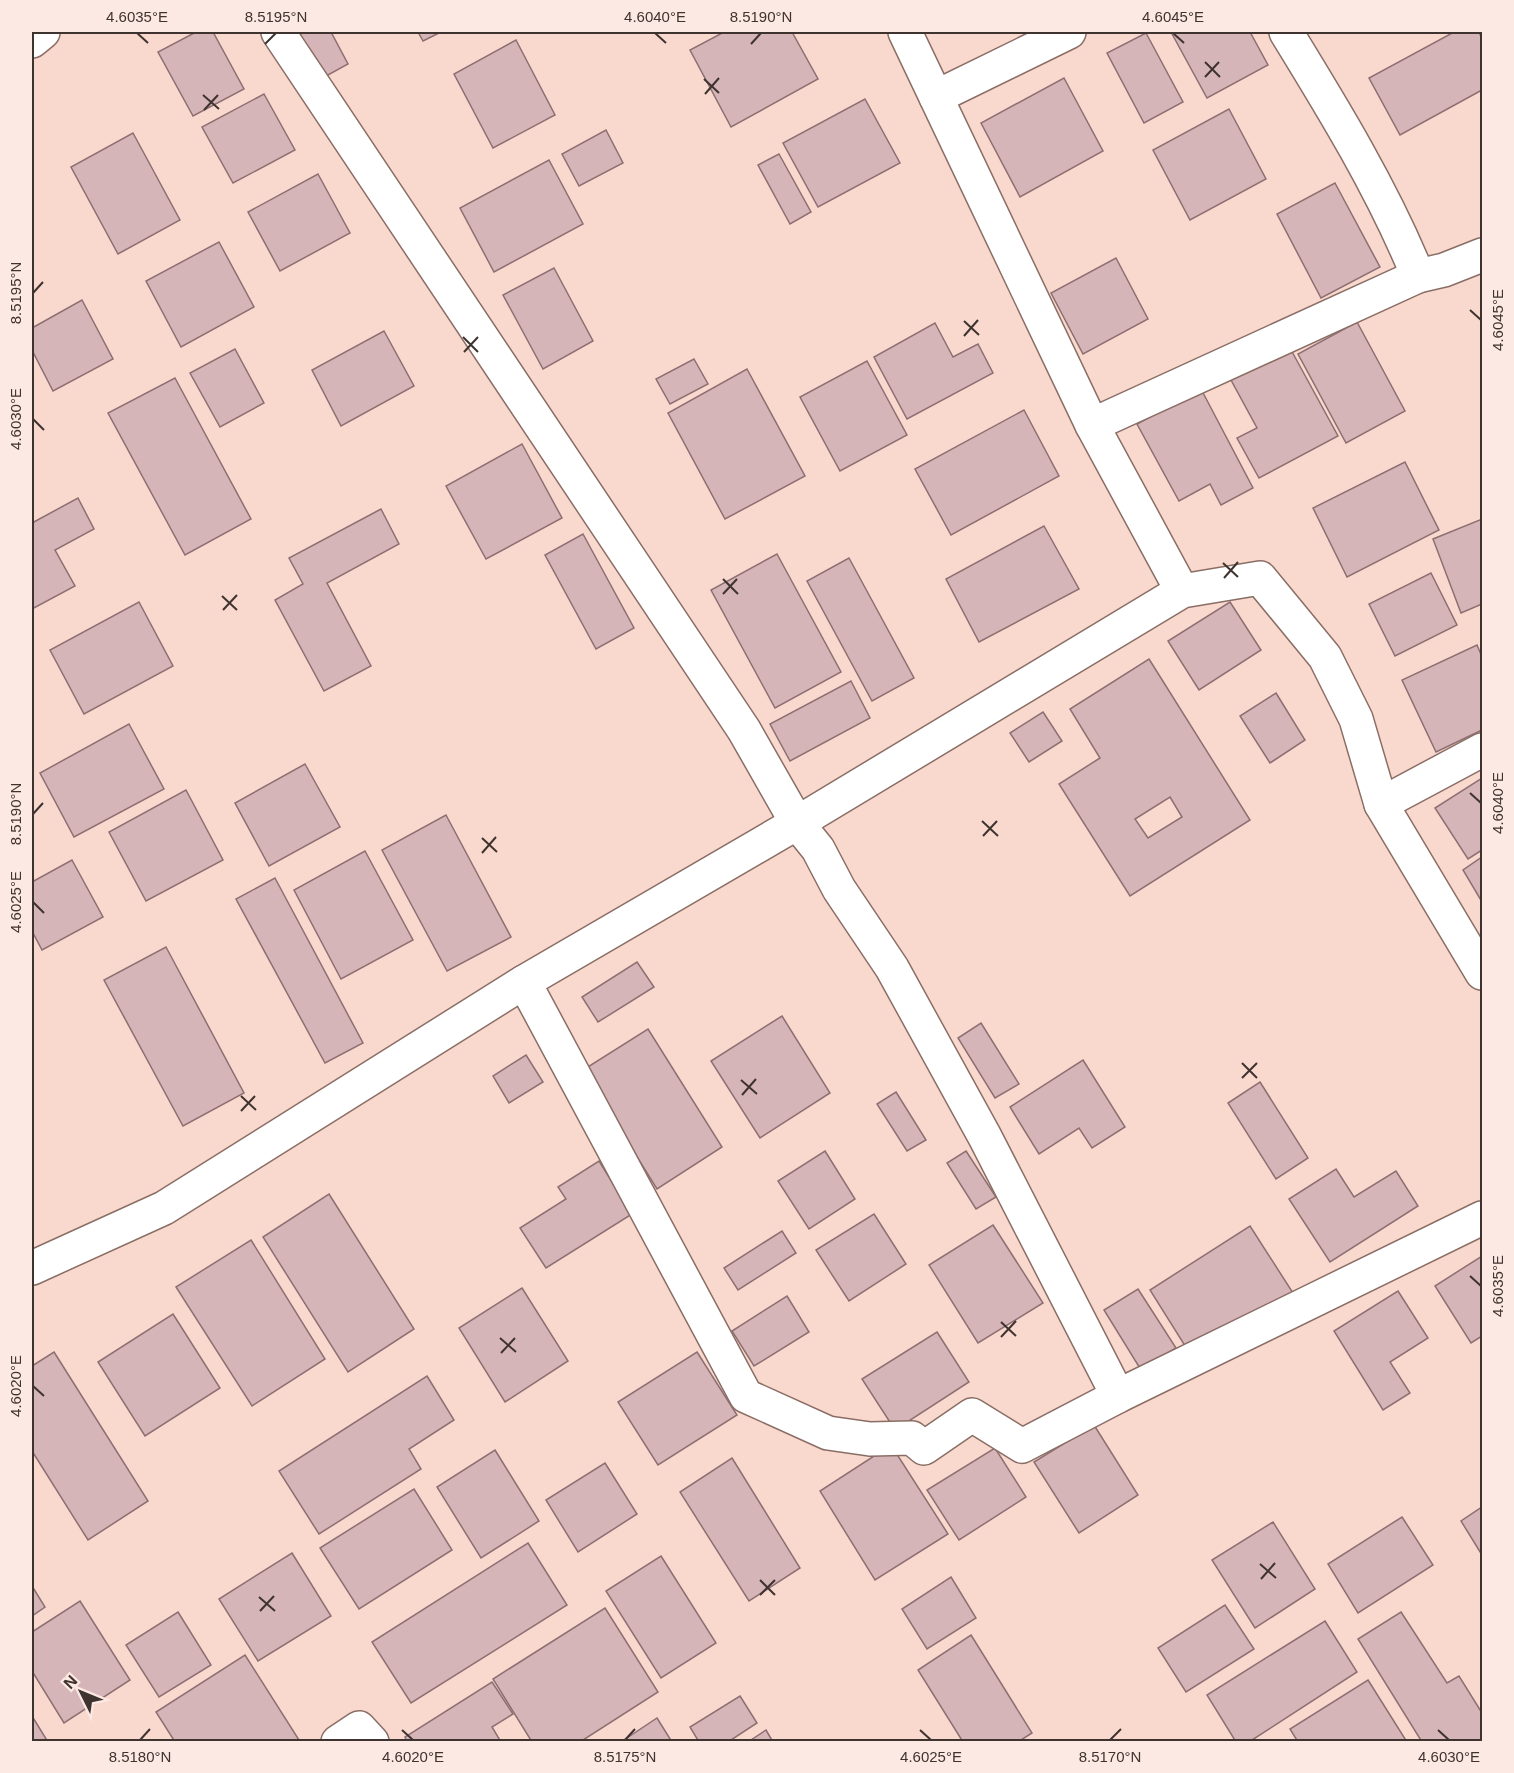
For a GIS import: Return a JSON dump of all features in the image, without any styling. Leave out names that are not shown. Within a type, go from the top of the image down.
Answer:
[{"type":"street","points":[[32,41],[43,32]]},
{"type":"street","points":[[278,32],[744,730],[797,823],[818,849],[839,889],[892,968],[985,1137],[1118,1396]]},
{"type":"street","points":[[905,32],[1092,425],[1182,591]]},
{"type":"street","points":[[936,97],[1068,32]]},
{"type":"street","points":[[1286,32],[1400,231],[1418,276]]},
{"type":"street","points":[[1092,425],[1418,276],[1444,270],[1482,255]]},
{"type":"street","points":[[32,1268],[165,1208],[524,982],[797,823],[1182,591],[1260,578],[1325,657],[1356,719],[1381,804],[1482,974]]},
{"type":"street","points":[[1381,804],[1482,750]]},
{"type":"street","points":[[524,982],[746,1396],[828,1433],[870,1439],[912,1438],[924,1448],[972,1415],[1022,1446],[1118,1396],[1482,1218]]},
{"type":"street","points":[[338,1742],[359,1728],[372,1742]]},
{"type":"building","points":[[196,32],[213,32],[244,89],[193,116],[158,52]]},
{"type":"building","points":[[305,32],[331,32],[348,64],[319,80],[296,36]]},
{"type":"building","points":[[418,32],[441,32],[423,41]]},
{"type":"building","points":[[724,32],[792,32],[818,79],[731,127],[690,50]]},
{"type":"building","points":[[1171,32],[1250,32],[1268,65],[1207,98]]},
{"type":"building","points":[[1454,32],[1479,32],[1482,39],[1482,90],[1400,135],[1369,78]]},
{"type":"building","points":[[1146,33],[1183,102],[1144,123],[1107,53]]},
{"type":"building","points":[[516,40],[555,115],[493,148],[454,74]]},
{"type":"building","points":[[1064,78],[1103,151],[1020,197],[981,123]]},
{"type":"building","points":[[264,94],[295,150],[233,183],[202,127]]},
{"type":"building","points":[[865,99],[900,163],[818,207],[783,143]]},
{"type":"building","points":[[1229,109],[1266,179],[1190,220],[1153,150]]},
{"type":"building","points":[[606,130],[623,163],[579,186],[562,154]]},
{"type":"building","points":[[133,133],[180,220],[118,254],[71,167]]},
{"type":"building","points":[[779,154],[811,212],[790,224],[758,165]]},
{"type":"building","points":[[549,160],[583,224],[494,272],[460,208]]},
{"type":"building","points":[[318,174],[350,233],[280,271],[248,212]]},
{"type":"building","points":[[1335,183],[1380,267],[1321,298],[1277,214]]},
{"type":"building","points":[[219,242],[254,307],[181,347],[146,281]]},
{"type":"building","points":[[1116,258],[1148,319],[1083,354],[1051,293]]},
{"type":"building","points":[[554,268],[593,341],[543,369],[503,295]]},
{"type":"building","points":[[82,300],[113,359],[53,391],[32,350],[32,328]]},
{"type":"building","points":[[1357,322],[1405,411],[1346,443],[1298,354]]},
{"type":"building","points":[[935,323],[953,357],[978,344],[993,373],[907,419],[874,357]]},
{"type":"building","points":[[384,331],[414,386],[341,426],[312,370]]},
{"type":"building","points":[[1290,348],[1338,436],[1259,478],[1237,438],[1257,428],[1231,380]]},
{"type":"building","points":[[235,349],[264,403],[220,427],[190,373]]},
{"type":"building","points":[[694,359],[708,384],[670,404],[656,379]]},
{"type":"building","points":[[867,361],[907,435],[840,471],[800,397]]},
{"type":"building","points":[[747,369],[805,476],[725,519],[668,413]]},
{"type":"building","points":[[175,378],[251,519],[185,555],[108,413]]},
{"type":"building","points":[[1201,389],[1253,488],[1221,505],[1210,484],[1179,501],[1137,424]]},
{"type":"building","points":[[1024,410],[1059,476],[951,535],[915,469]]},
{"type":"building","points":[[522,444],[562,518],[486,559],[446,486]]},
{"type":"building","points":[[1405,462],[1439,530],[1347,577],[1313,508]]},
{"type":"building","points":[[78,498],[94,529],[55,550],[75,586],[32,609],[32,523]]},
{"type":"building","points":[[381,509],[399,544],[327,583],[371,666],[324,691],[275,600],[303,584],[289,558]]},
{"type":"building","points":[[1482,519],[1482,604],[1461,613],[1433,539]]},
{"type":"building","points":[[1044,526],[1079,589],[979,642],[946,579]]},
{"type":"building","points":[[583,534],[634,628],[596,649],[545,555]]},
{"type":"building","points":[[777,554],[841,672],[775,708],[711,590]]},
{"type":"building","points":[[849,558],[914,678],[872,701],[807,581]]},
{"type":"building","points":[[1431,573],[1457,625],[1395,656],[1369,604]]},
{"type":"building","points":[[139,602],[173,666],[84,714],[50,650]]},
{"type":"building","points":[[1230,602],[1261,650],[1199,690],[1168,641]]},
{"type":"building","points":[[1477,645],[1482,657],[1482,730],[1436,752],[1402,680]]},
{"type":"building","points":[[1149,659],[1250,820],[1130,896],[1059,784],[1100,758],[1070,709]],"holes":[[[1170,797],[1182,817],[1148,838],[1135,819]]]},
{"type":"building","points":[[851,681],[870,718],[790,761],[770,724]]},
{"type":"building","points":[[1276,693],[1305,740],[1270,763],[1240,716]]},
{"type":"building","points":[[1043,712],[1062,741],[1029,762],[1010,733]]},
{"type":"building","points":[[129,724],[164,789],[74,837],[40,773]]},
{"type":"building","points":[[305,764],[340,827],[269,866],[235,803]]},
{"type":"building","points":[[1482,778],[1482,850],[1468,859],[1435,808]]},
{"type":"building","points":[[186,790],[223,860],[146,901],[109,832]]},
{"type":"building","points":[[446,815],[511,937],[447,971],[382,850]]},
{"type":"building","points":[[365,851],[413,940],[341,979],[294,890]]},
{"type":"building","points":[[1482,857],[1482,902],[1463,870]]},
{"type":"building","points":[[72,860],[103,917],[42,950],[32,931],[32,882]]},
{"type":"building","points":[[275,878],[363,1043],[325,1063],[236,899]]},
{"type":"building","points":[[166,947],[244,1093],[183,1126],[104,980]]},
{"type":"building","points":[[637,962],[654,987],[598,1022],[582,997]]},
{"type":"building","points":[[782,1016],[830,1093],[760,1138],[711,1061]]},
{"type":"building","points":[[981,1023],[1019,1084],[995,1098],[958,1038]]},
{"type":"building","points":[[648,1029],[722,1147],[657,1189],[583,1070]]},
{"type":"building","points":[[526,1055],[543,1082],[509,1103],[493,1076]]},
{"type":"building","points":[[1083,1060],[1125,1127],[1092,1148],[1079,1128],[1039,1154],[1010,1107]]},
{"type":"building","points":[[1260,1082],[1308,1158],[1276,1179],[1228,1103]]},
{"type":"building","points":[[896,1092],[926,1140],[907,1151],[877,1104]]},
{"type":"building","points":[[825,1151],[855,1199],[809,1229],[778,1181]]},
{"type":"building","points":[[966,1151],[996,1197],[976,1209],[947,1163]]},
{"type":"building","points":[[599,1161],[632,1214],[546,1268],[520,1228],[566,1199],[558,1187]]},
{"type":"building","points":[[1336,1169],[1354,1197],[1396,1171],[1418,1206],[1330,1262],[1289,1199]]},
{"type":"building","points":[[329,1194],[414,1329],[348,1372],[263,1237]]},
{"type":"building","points":[[874,1214],[906,1264],[849,1301],[816,1250]]},
{"type":"building","points":[[993,1225],[1043,1303],[978,1343],[929,1265]]},
{"type":"building","points":[[1250,1226],[1293,1293],[1192,1357],[1150,1290]]},
{"type":"building","points":[[782,1231],[796,1253],[738,1290],[724,1268]]},
{"type":"building","points":[[251,1240],[325,1359],[252,1406],[176,1287]]},
{"type":"building","points":[[1482,1256],[1482,1336],[1471,1343],[1435,1286]]},
{"type":"building","points":[[522,1288],[568,1361],[505,1402],[459,1328]]},
{"type":"building","points":[[1138,1289],[1176,1348],[1141,1370],[1104,1310]]},
{"type":"building","points":[[1398,1291],[1428,1338],[1390,1362],[1410,1393],[1383,1410],[1334,1331]]},
{"type":"building","points":[[787,1296],[809,1332],[754,1366],[732,1331]]},
{"type":"building","points":[[173,1314],[220,1388],[145,1436],[98,1362]]},
{"type":"building","points":[[937,1332],[969,1382],[895,1430],[862,1379]]},
{"type":"building","points":[[54,1352],[148,1501],[88,1540],[32,1451],[32,1366]]},
{"type":"building","points":[[697,1352],[737,1415],[658,1465],[618,1402]]},
{"type":"building","points":[[427,1376],[454,1420],[409,1449],[421,1469],[319,1534],[279,1471]]},
{"type":"building","points":[[1094,1425],[1138,1495],[1079,1533],[1034,1462]]},
{"type":"building","points":[[891,1445],[948,1534],[875,1580],[820,1491]]},
{"type":"building","points":[[995,1448],[1026,1497],[959,1540],[927,1490]]},
{"type":"building","points":[[495,1450],[539,1521],[481,1558],[437,1487]]},
{"type":"building","points":[[732,1458],[800,1568],[749,1601],[680,1492]]},
{"type":"building","points":[[605,1463],[637,1514],[578,1552],[546,1500]]},
{"type":"building","points":[[414,1489],[452,1550],[359,1609],[320,1548]]},
{"type":"building","points":[[1482,1507],[1482,1555],[1461,1521]]},
{"type":"building","points":[[1402,1517],[1433,1565],[1358,1613],[1328,1564]]},
{"type":"building","points":[[1273,1522],[1315,1589],[1255,1628],[1212,1560]]},
{"type":"building","points":[[528,1543],[567,1605],[411,1703],[372,1642]]},
{"type":"building","points":[[292,1553],[331,1616],[258,1661],[219,1599]]},
{"type":"building","points":[[661,1556],[716,1643],[661,1678],[606,1591]]},
{"type":"building","points":[[951,1577],[976,1618],[927,1649],[902,1609]]},
{"type":"building","points":[[32,1586],[45,1607],[32,1616]]},
{"type":"building","points":[[80,1601],[130,1680],[64,1723],[32,1671],[32,1632]]},
{"type":"building","points":[[1225,1605],[1254,1649],[1186,1692],[1158,1648]]},
{"type":"building","points":[[605,1608],[658,1692],[580,1742],[532,1742],[493,1679]]},
{"type":"building","points":[[178,1612],[211,1665],[159,1697],[126,1645]]},
{"type":"building","points":[[1401,1612],[1447,1683],[1459,1676],[1482,1713],[1482,1742],[1422,1742],[1358,1639]]},
{"type":"building","points":[[1325,1621],[1357,1672],[1249,1742],[1236,1742],[1207,1695]]},
{"type":"building","points":[[971,1635],[1032,1733],[1018,1742],[963,1742],[918,1670]]},
{"type":"building","points":[[245,1655],[299,1740],[295,1742],[175,1742],[156,1712]]},
{"type":"building","points":[[1368,1680],[1407,1742],[1298,1742],[1290,1729]]},
{"type":"building","points":[[492,1682],[513,1714],[492,1727],[501,1742],[407,1742],[405,1737]]},
{"type":"building","points":[[740,1696],[757,1723],[728,1742],[699,1742],[690,1727]]},
{"type":"building","points":[[32,1716],[48,1742],[32,1742]]},
{"type":"building","points":[[657,1718],[672,1742],[621,1742]]},
{"type":"building","points":[[766,1730],[773,1742],[748,1742]]}]
